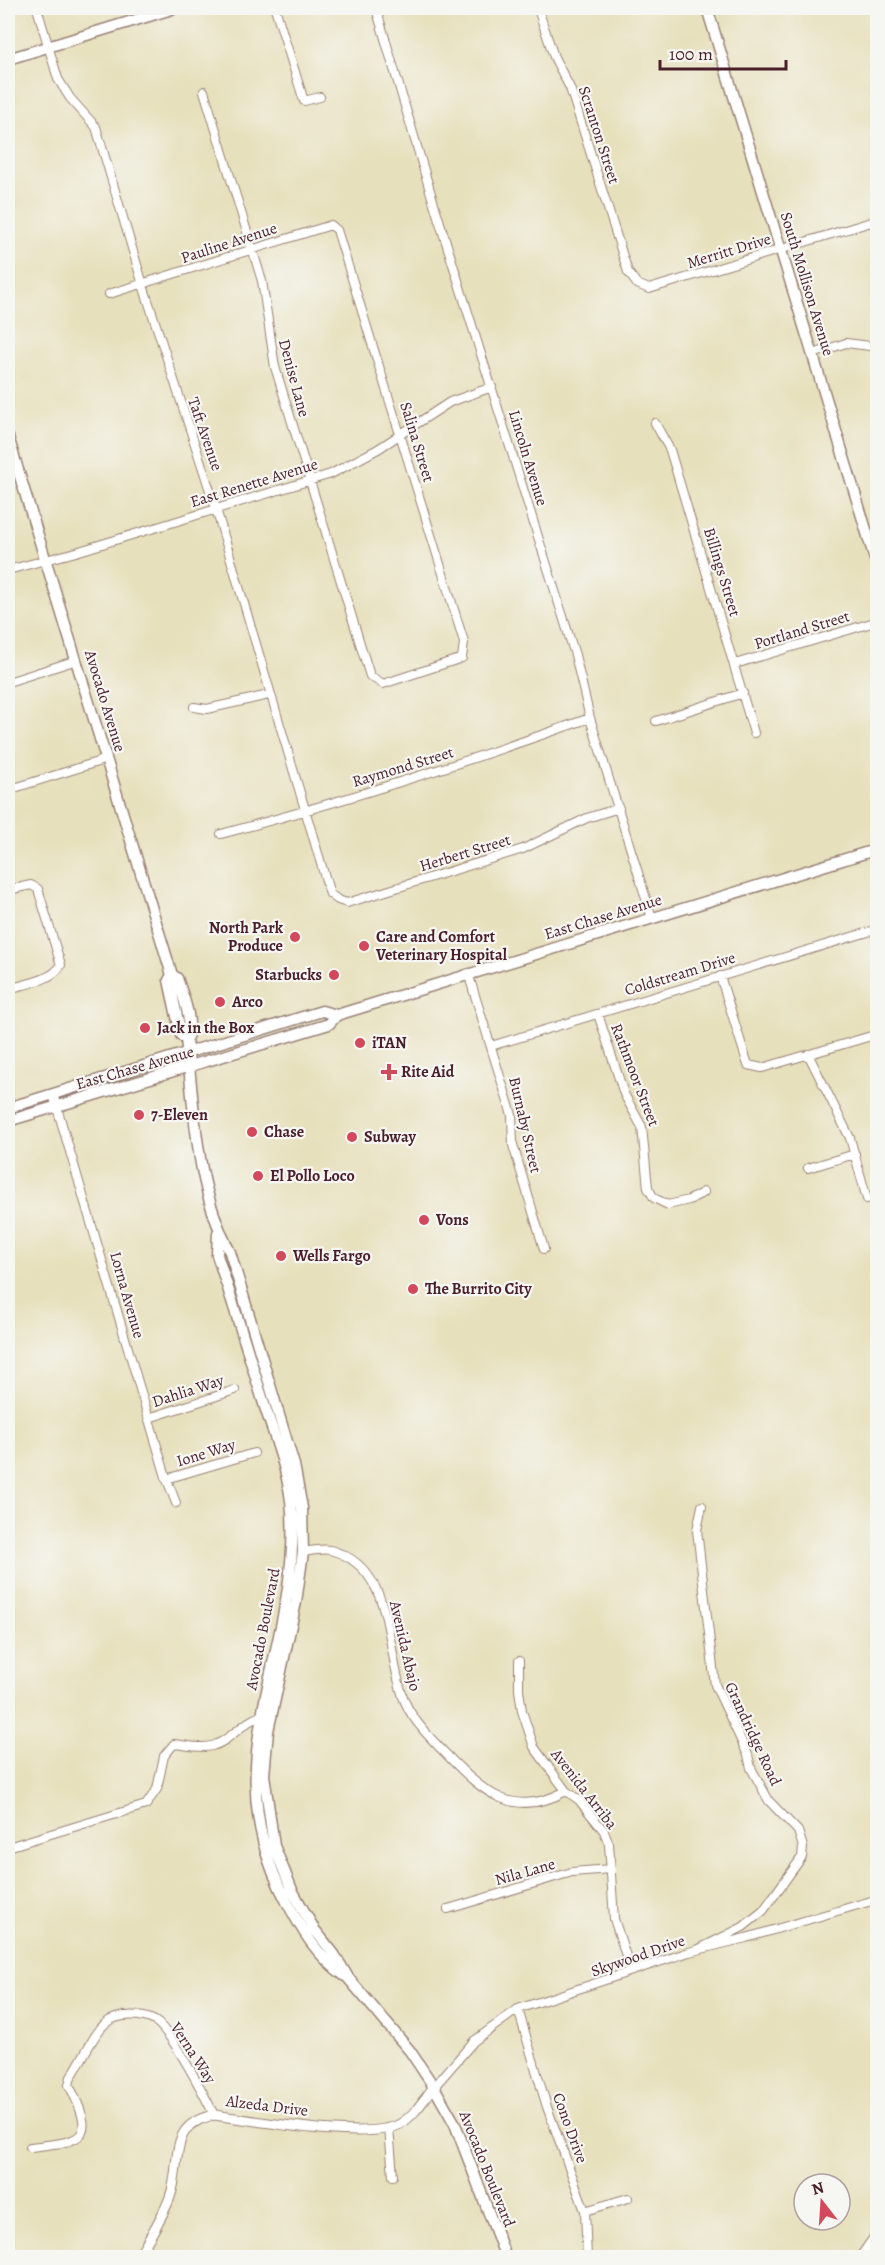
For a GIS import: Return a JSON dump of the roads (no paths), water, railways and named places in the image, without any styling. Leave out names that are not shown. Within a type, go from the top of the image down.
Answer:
[{"type":"main road","points":[[8,59],[175,8]]},
{"type":"main road","name":"South Mollison Avenue","points":[[707,8],[878,569]]},
{"type":"main road","name":"Avocado Avenue","points":[[9,445],[46,558],[172,975],[177,978],[183,998],[189,1033],[186,1039],[190,1068]]},
{"type":"main road","name":"East Chase Avenue","points":[[8,1121],[190,1068],[329,1023],[337,1015],[468,973],[878,849]]},
{"type":"main road","name":"East Chase Avenue","points":[[8,1108],[322,1011],[337,1015]]},
{"type":"main road","name":"Avocado Boulevard","points":[[190,1068],[198,1150],[205,1186],[218,1229],[230,1252],[294,1465],[302,1508],[303,1552],[296,1602],[268,1731],[264,1775],[274,1846],[292,1890],[349,1979],[410,2051],[455,2124],[506,2258]]},
{"type":"main road","name":"Avocado Boulevard","points":[[218,1229],[217,1255],[284,1467],[292,1509],[293,1551],[287,1600],[260,1716],[254,1775],[263,1849],[283,1895],[305,1936],[325,1962],[349,1979]]},
{"type":"street","name":"Taft Avenue","points":[[37,8],[58,79],[70,98],[96,126],[143,285],[216,509],[269,695],[326,880]]},
{"type":"street","points":[[275,8],[304,101],[320,97]]},
{"type":"street","name":"Lincoln Avenue","points":[[376,8],[430,190],[575,655],[590,718],[652,918]]},
{"type":"street","name":"Scranton Street","points":[[538,9],[554,57],[570,88],[628,272]]},
{"type":"street","name":"Denise Lane","points":[[204,91],[263,284],[275,367],[368,669]]},
{"type":"street","name":"Merritt Drive","points":[[628,272],[637,284],[650,289],[878,220]]},
{"type":"street","name":"Pauline Avenue","points":[[109,294],[332,225],[337,230],[344,250]]},
{"type":"street","name":"Salina Street","points":[[344,250],[464,642],[462,658],[453,663],[383,684],[374,680],[368,669]]},
{"type":"street","points":[[813,354],[846,343],[878,347]]},
{"type":"street","name":"East Renette Avenue","points":[[8,570],[46,558],[76,552],[309,482],[357,462],[450,402],[492,387]]},
{"type":"street","name":"Billings Street","points":[[655,423],[670,450],[754,733]]},
{"type":"street","name":"Portland Street","points":[[735,664],[878,621]]},
{"type":"street","points":[[8,682],[77,660]]},
{"type":"street","points":[[656,721],[743,693]]},
{"type":"street","points":[[194,707],[207,709],[269,695]]},
{"type":"street","name":"Raymond Street","points":[[221,834],[305,812],[508,748],[590,718]]},
{"type":"street","points":[[8,790],[107,759]]},
{"type":"street","name":"Herbert Street","points":[[326,880],[330,894],[346,903],[523,849],[587,818],[619,808]]},
{"type":"street","points":[[8,890],[31,885],[38,889],[61,965],[49,976],[8,989]]},
{"type":"street","name":"Coldstream Drive","points":[[491,1046],[878,929]]},
{"type":"street","name":"Burnaby Street","points":[[468,973],[512,1115],[513,1145],[544,1249]]},
{"type":"street","points":[[720,976],[748,1065],[762,1068],[878,1034]]},
{"type":"street","name":"Rathmoor Street","points":[[598,1014],[624,1094],[642,1127],[648,1188],[654,1198],[668,1204],[688,1200],[704,1192]]},
{"type":"street","points":[[808,1054],[845,1126],[867,1199]]},
{"type":"street","name":"Lorna Avenue","points":[[53,1094],[166,1479],[177,1503]]},
{"type":"street","points":[[808,1168],[855,1154]]},
{"type":"street","name":"Dahlia Way","points":[[148,1418],[235,1390]]},
{"type":"street","name":"Ione Way","points":[[166,1479],[254,1453]]},
{"type":"street","name":"Grandridge Road","points":[[699,1949],[743,1927],[763,1911],[802,1857],[803,1852],[798,1831],[769,1801],[751,1768],[748,1755],[715,1685],[697,1530],[702,1506]]},
{"type":"street","name":"Avenida Abajo","points":[[303,1552],[328,1549],[351,1559],[367,1573],[384,1610],[395,1675],[409,1711],[438,1746],[477,1786],[498,1799],[510,1802],[530,1803],[554,1798],[566,1791]]},
{"type":"street","name":"Avenida Arriba","points":[[519,1661],[519,1690],[526,1728],[534,1747],[566,1791],[579,1800],[604,1831],[609,1844],[614,1919],[631,1971]]},
{"type":"street","points":[[8,1847],[146,1805],[157,1789],[164,1756],[174,1744],[199,1747],[216,1746],[246,1721],[260,1716]]},
{"type":"street","name":"Nila Lane","points":[[448,1909],[572,1872],[611,1869]]},
{"type":"street","name":"Skywood Drive","points":[[434,2087],[474,2041],[518,2009],[699,1949],[746,1938],[878,1899]]},
{"type":"street","name":"Cono Drive","points":[[518,2009],[547,2107],[585,2211],[587,2258]]},
{"type":"street","name":"Verna Way","points":[[30,2147],[69,2143],[80,2135],[85,2126],[84,2115],[69,2085],[71,2078],[98,2031],[117,2017],[134,2015],[156,2022],[188,2065],[214,2115]]},
{"type":"street","points":[[393,2176],[389,2128],[407,2118],[434,2087]]},
{"type":"street","name":"Alzeda Drive","points":[[137,2258],[164,2215],[172,2193],[181,2137],[194,2122],[214,2115],[341,2130],[389,2128]]},
{"type":"street","points":[[585,2211],[628,2198]]},
{"type":"street","points":[[860,2258],[878,2232]]},
{"type":"place","name":"North Park Produce","points":[[295,937]]},
{"type":"place","name":"Care and Comfort Veterinary Hospital","points":[[364,946]]},
{"type":"place","name":"Starbucks","points":[[334,975]]},
{"type":"place","name":"Arco","points":[[220,1002]]},
{"type":"place","name":"Jack in the Box","points":[[145,1028]]},
{"type":"place","name":"iTAN","points":[[360,1043]]},
{"type":"place","name":"Rite Aid","points":[[389,1072]]},
{"type":"place","name":"7-Eleven","points":[[139,1115]]},
{"type":"place","name":"Chase","points":[[252,1132]]},
{"type":"place","name":"Subway","points":[[352,1137]]},
{"type":"place","name":"El Pollo Loco","points":[[258,1176]]},
{"type":"place","name":"Vons","points":[[424,1220]]},
{"type":"place","name":"Wells Fargo","points":[[281,1256]]},
{"type":"place","name":"The Burrito City","points":[[413,1289]]}]
